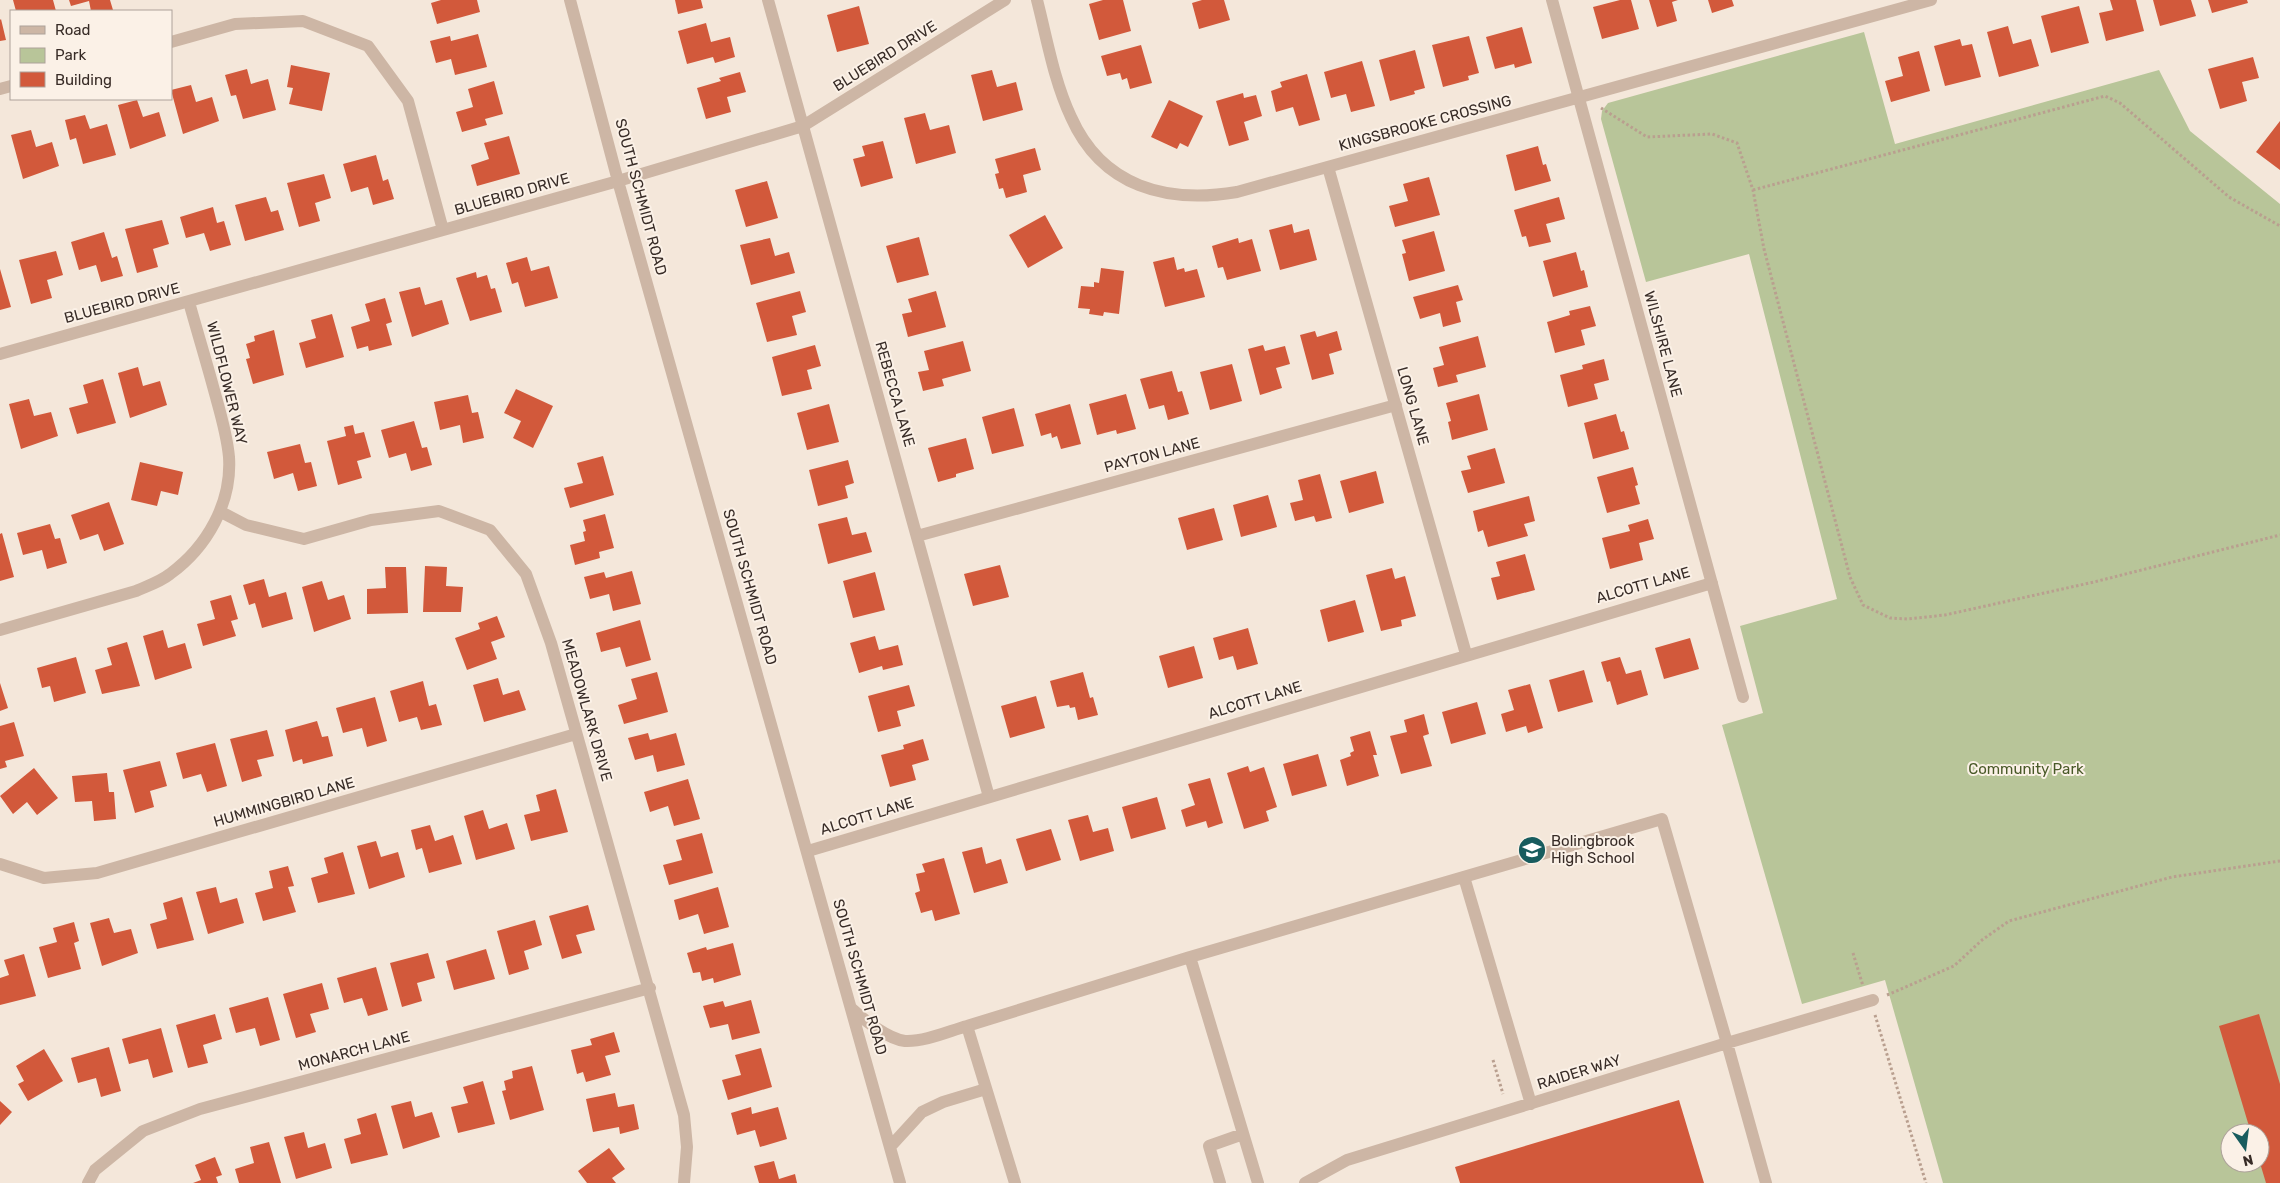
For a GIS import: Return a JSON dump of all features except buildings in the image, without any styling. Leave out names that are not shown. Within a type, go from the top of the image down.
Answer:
[{"type":"street","name":"SOUTH SCHMIDT ROAD","points":[[570,0],[618,181],[900,1183]]},
{"type":"street","name":"REBECCA LANE","points":[[768,0],[988,797]]},
{"type":"street","name":"BLUEBIRD DRIVE","points":[[0,354],[618,181],[803,126],[1005,0]]},
{"type":"street","name":"KINGSBROOKE CROSSING","points":[[1038,0],[1061,93],[1071,119],[1084,142],[1100,161],[1128,182],[1160,193],[1186,196],[1212,196],[1237,192],[1931,0]]},
{"type":"street","name":"WILSHIRE LANE","points":[[1552,0],[1743,697]]},
{"type":"street","points":[[172,42],[235,24],[303,21],[368,46],[408,100],[443,230]]},
{"type":"street","name":"LONG LANE","points":[[1328,167],[1466,654]]},
{"type":"street","name":"WILDFLOWER WAY","points":[[0,630],[136,591],[163,578],[187,558],[208,536],[221,512],[227,484],[229,459],[226,433],[189,302]]},
{"type":"street","name":"PAYTON LANE","points":[[917,536],[1396,405]]},
{"type":"street","name":"MEADOWLARK DRIVE","points":[[221,512],[246,524],[304,539],[371,520],[439,512],[490,530],[526,574],[551,643],[650,988],[684,1115],[687,1147],[684,1183]]},
{"type":"street","name":"ALCOTT LANE","points":[[808,851],[1466,654],[1712,583]]},
{"type":"street","name":"HUMMINGBIRD LANE","points":[[0,864],[44,878],[98,873],[576,734]]},
{"type":"street","points":[[852,1009],[873,1027],[904,1041],[931,1036],[1190,957],[1662,819],[1766,1183]]},
{"type":"street","points":[[1464,877],[1532,1104]]},
{"type":"street","points":[[1190,957],[1258,1183]]},
{"type":"street","name":"MONARCH LANE","points":[[88,1183],[95,1170],[143,1131],[200,1109],[650,988]]},
{"type":"street","name":"RAIDER WAY","points":[[1305,1183],[1346,1160],[1727,1043],[1871,1001]]},
{"type":"street","points":[[967,1026],[1016,1183]]},
{"type":"street","points":[[890,1147],[922,1112],[943,1102],[986,1089]]},
{"type":"street","points":[[1220,1183],[1209,1146],[1243,1134]]},
{"type":"path","points":[[1752,190],[2105,96],[2120,103],[2228,197],[2280,226]]},
{"type":"path","points":[[1578,97],[1612,113],[1647,137],[1712,134],[1737,143],[1752,190],[1764,249],[1850,577],[1863,605],[1890,618],[1907,619],[1945,615],[2104,580],[2280,535]]},
{"type":"path","points":[[1871,1001],[1917,984],[1954,966],[1982,940],[2009,921],[2172,877],[2280,861]]},
{"type":"path","points":[[1853,953],[1871,1001],[1926,1183]]},
{"type":"path","points":[[1492,1060],[1503,1094]]},
{"type":"green space","name":"Community Park","points":[[1864,32],[1895,144],[2159,70],[2190,131],[2280,204],[2280,1183],[1943,1183],[1885,980],[1802,1004],[1722,725],[1763,713],[1740,626],[1837,599],[1749,254],[1646,282],[1601,119],[1602,111],[1608,103]]},
{"type":"place","name":"Bolingbrook High School","points":[[1532,850]]}]
